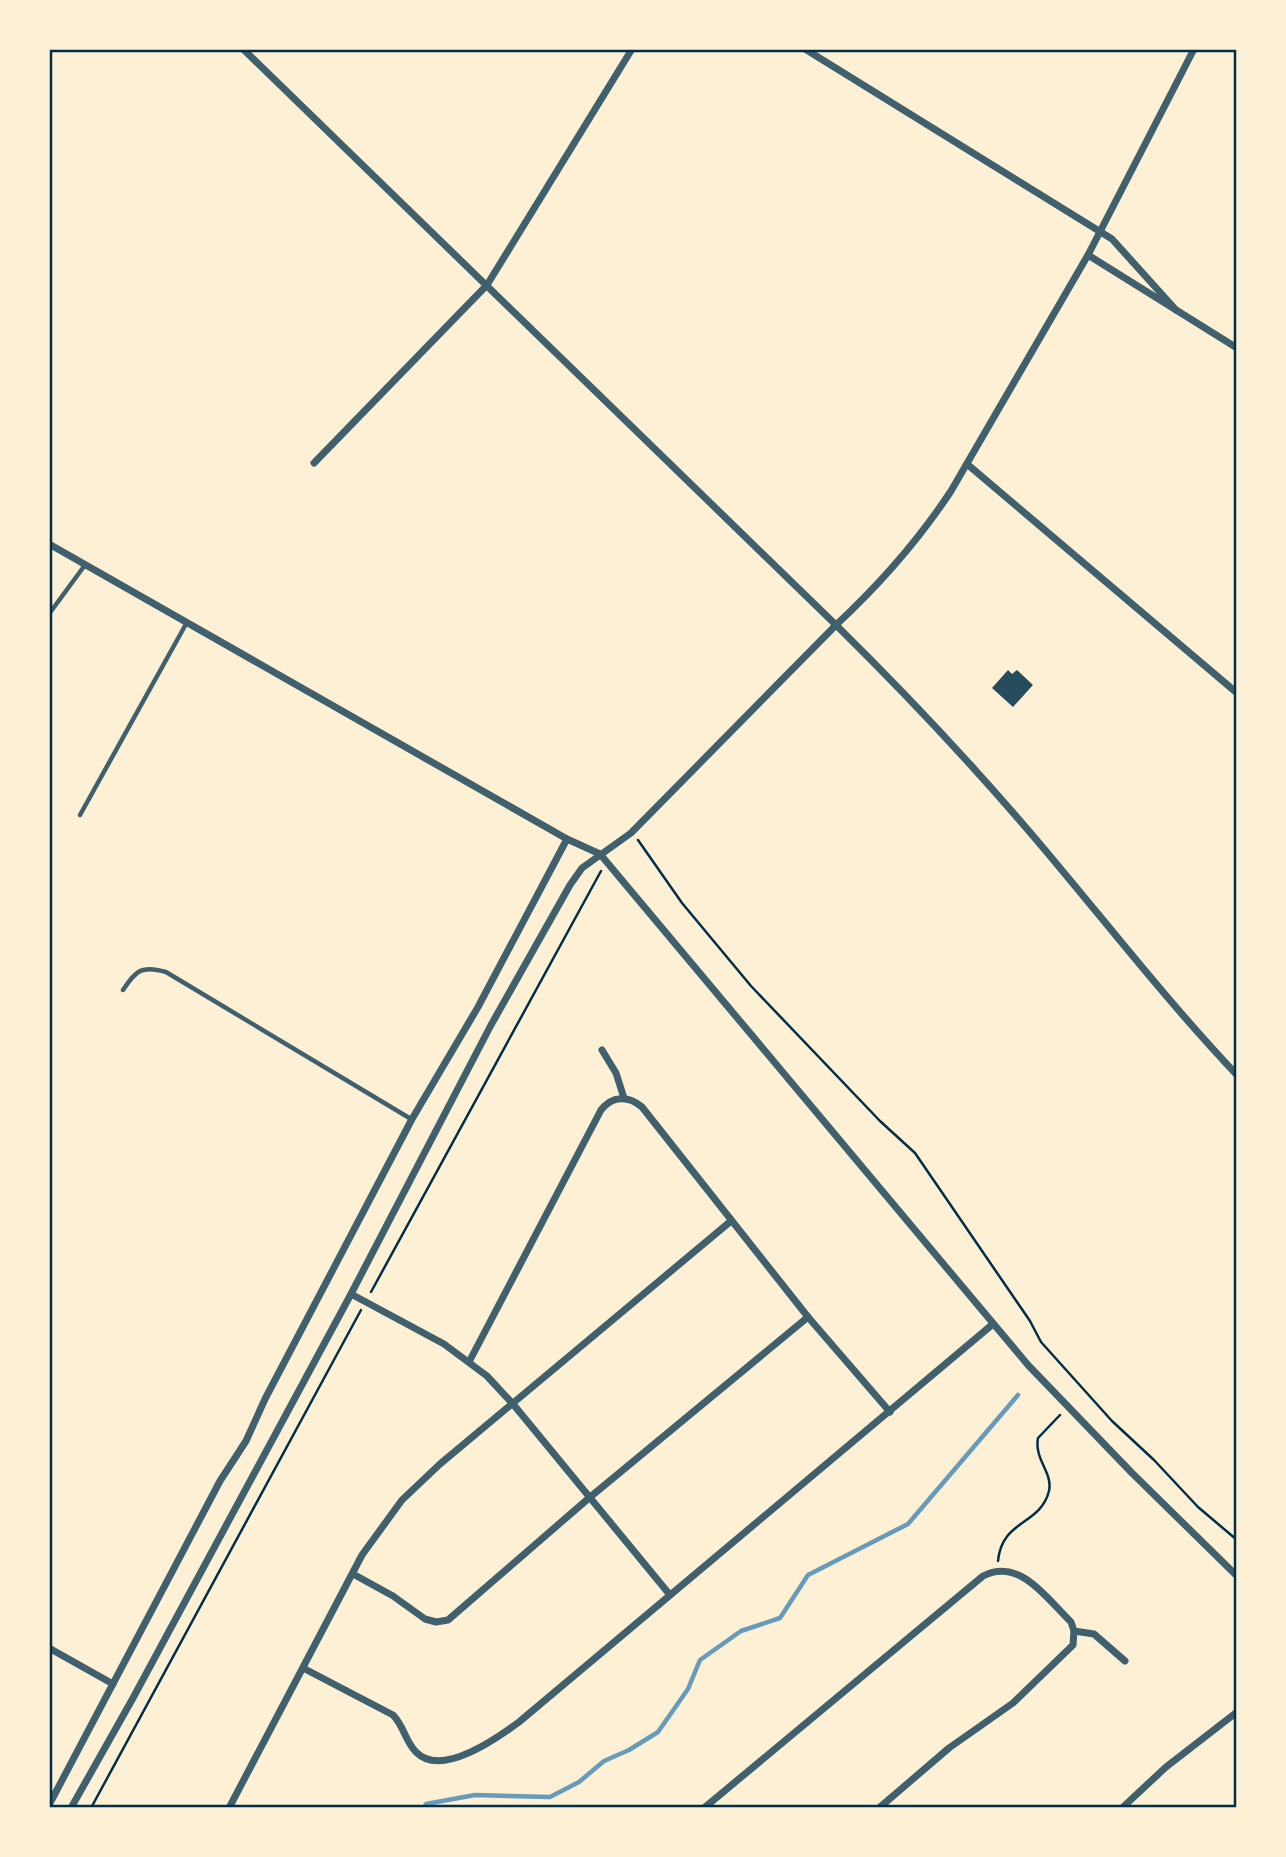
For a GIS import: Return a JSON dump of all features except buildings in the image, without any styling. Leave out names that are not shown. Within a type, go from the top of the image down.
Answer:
[{"type":"street","points":[[243,49],[836,625],[961,753],[1045,849],[1153,982],[1237,1075]]},
{"type":"street","points":[[314,463],[487,285],[632,49]]},
{"type":"street","points":[[805,49],[1112,239],[1176,310]]},
{"type":"street","points":[[71,1808],[351,1294],[491,1025],[570,886],[582,868],[631,832],[863,600],[912,546],[939,510],[1088,255],[1194,49]]},
{"type":"street","points":[[1088,255],[1237,348]]},
{"type":"street","points":[[967,464],[1237,693]]},
{"type":"street","points":[[49,544],[567,839],[600,854],[993,1324],[1067,1407],[1237,1576]]},
{"type":"street","points":[[49,1805],[220,1480],[246,1441],[265,1399],[412,1119],[478,1007],[567,839]]},
{"type":"street","points":[[602,1051],[617,1073],[624,1098]]},
{"type":"street","points":[[469,1362],[601,1110],[611,1101],[624,1098],[637,1102],[642,1107],[808,1317],[890,1412]]},
{"type":"street","points":[[229,1808],[373,1538],[402,1500],[440,1464],[731,1221]]},
{"type":"street","points":[[351,1294],[444,1344],[487,1376],[670,1595]]},
{"type":"street","points":[[353,1574],[393,1595],[425,1619],[442,1622],[454,1616],[589,1498],[808,1317]]},
{"type":"street","points":[[303,1668],[393,1714],[403,1728],[409,1744],[418,1755],[431,1761],[446,1760],[483,1745],[510,1728],[993,1324]]},
{"type":"street","points":[[705,1808],[983,1576],[999,1571],[1016,1573],[1026,1579],[1071,1622],[1075,1639],[1069,1651],[1013,1703],[948,1748],[879,1808]]},
{"type":"street","points":[[1074,1631],[1094,1634],[1125,1661]]},
{"type":"street","points":[[49,1648],[113,1685]]},
{"type":"street","points":[[1122,1808],[1166,1766],[1237,1712]]},
{"type":"lane","points":[[49,614],[85,565]]},
{"type":"lane","points":[[80,815],[186,624]]},
{"type":"lane","points":[[123,990],[142,969],[154,968],[166,972],[412,1119]]},
{"type":"path","points":[[631,832],[681,902],[751,986],[880,1121],[915,1153],[1030,1321],[1041,1342],[1112,1421],[1154,1460],[1198,1507],[1237,1540]]},
{"type":"path","points":[[91,1808],[598,874],[607,863]]},
{"type":"path","points":[[999,1571],[999,1553],[1006,1537],[1018,1524],[1034,1515],[1048,1492],[1048,1477],[1038,1456],[1038,1438],[1067,1407]]},
{"type":"waterway","points":[[424,1808],[426,1804],[475,1795],[550,1797],[579,1782],[604,1761],[629,1750],[658,1732],[688,1689],[700,1660],[741,1631],[780,1618],[808,1575],[908,1524],[1018,1395]]}]
